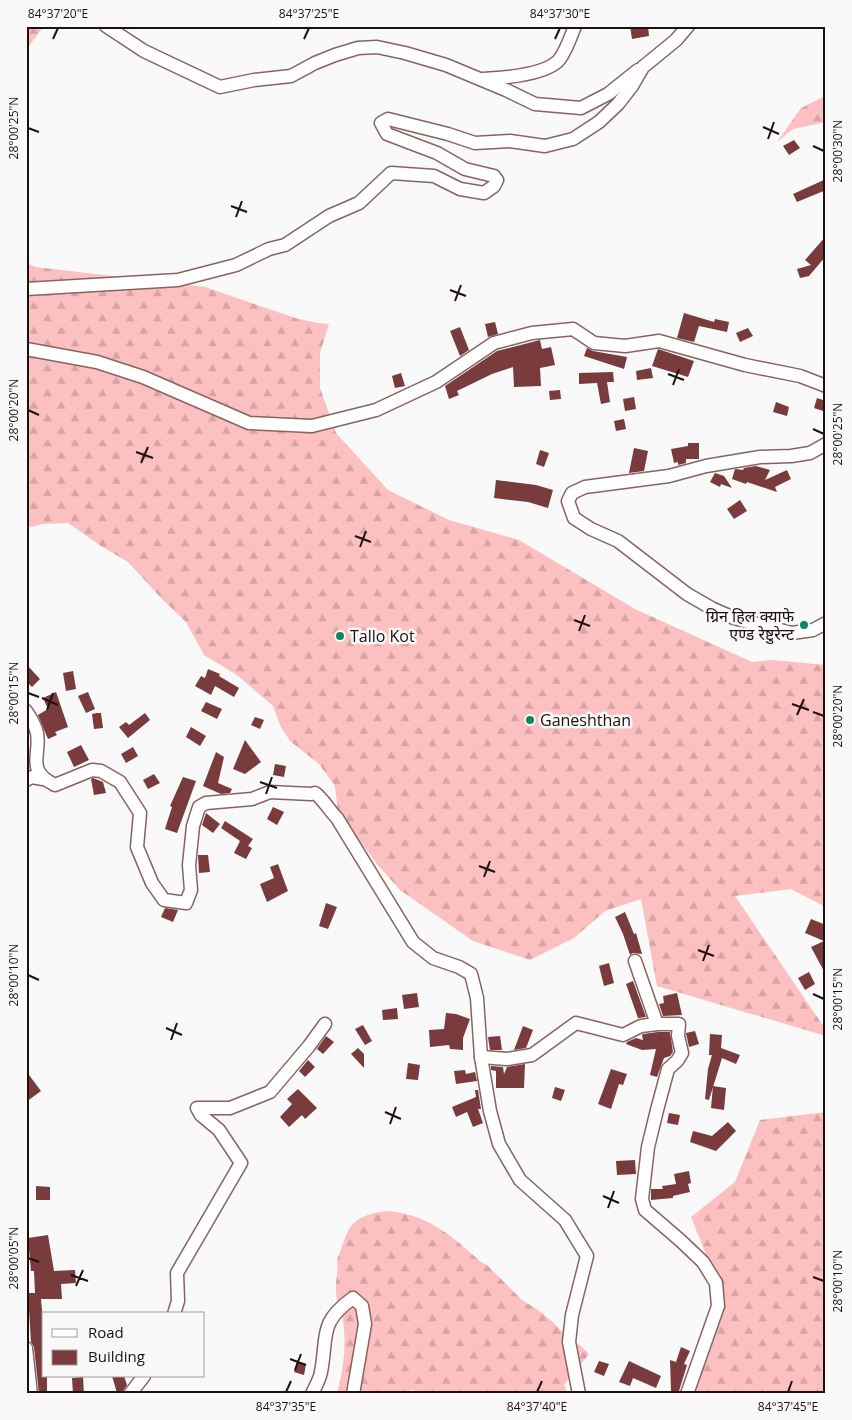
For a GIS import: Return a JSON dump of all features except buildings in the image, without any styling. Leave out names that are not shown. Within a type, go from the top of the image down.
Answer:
[{"type":"street","points":[[106,26],[144,51],[220,87],[254,80],[291,76],[334,55],[358,48],[377,47],[446,65],[535,104],[581,108],[608,94],[676,40],[688,26]]},
{"type":"street","points":[[478,79],[507,78],[544,70],[558,61],[575,26]]},
{"type":"street","points":[[26,289],[178,280],[236,264],[269,249],[285,245],[330,216],[359,203],[390,173],[434,176],[460,189],[484,192],[494,186],[497,180],[494,176],[465,169],[437,153],[387,134],[381,123],[388,119],[476,143],[510,141],[545,146],[573,139],[598,122],[618,104],[632,86],[643,67]]},
{"type":"street","points":[[26,349],[97,362],[143,377],[249,423],[312,426],[385,406],[436,382],[494,343],[532,333],[573,329],[594,343],[625,346],[659,341],[746,366],[800,376],[826,386]]},
{"type":"street","points":[[826,444],[810,453],[760,457],[706,466],[669,476],[585,487],[572,493],[568,502],[574,518],[591,529],[618,542],[687,594],[713,609],[734,618],[792,633],[813,630],[826,623]]},
{"type":"street","points":[[26,711],[33,720],[37,734],[36,759],[38,772],[43,779]]},
{"type":"street","points":[[26,780],[32,777],[43,779],[55,785],[92,770],[101,771],[120,782],[140,813],[137,847],[152,883],[164,900],[186,903],[191,890],[189,865],[193,826],[199,807],[206,803],[252,799],[270,792],[315,793],[322,799],[337,818],[413,942],[433,958],[459,967],[471,974],[477,998],[480,1058],[490,1111],[499,1144],[520,1180],[566,1220],[587,1256],[572,1315],[569,1342],[577,1393]]},
{"type":"street","points":[[635,961],[656,1024]]},
{"type":"street","points":[[480,1058],[507,1059],[532,1055],[576,1023],[623,1034],[640,1026],[679,1024],[678,1036],[682,1054],[668,1069],[648,1147],[642,1200],[645,1210],[703,1262],[716,1283],[718,1306],[687,1394]]},
{"type":"street","points":[[175,1312],[178,1300],[177,1273],[241,1163],[219,1130],[201,1115],[197,1108],[230,1108],[270,1092],[325,1024]]},
{"type":"street","points":[[312,1394],[321,1374],[327,1326],[340,1307],[353,1298],[362,1306],[365,1324],[353,1394]]},
{"type":"street","points":[[26,1348],[31,1394]]},
{"type":"street","points":[[130,1394],[142,1378]]},
{"type":"green space","points":[[26,26],[44,26],[26,50]]},
{"type":"green space","points":[[826,97],[826,122],[793,129],[777,142],[801,108]]},
{"type":"green space","points":[[26,263],[36,267],[205,287],[295,318],[329,324],[320,353],[320,388],[336,433],[388,490],[449,520],[519,540],[635,609],[752,662],[772,660],[826,665],[826,907],[791,889],[735,896],[826,1030],[826,1036],[657,986],[641,899],[605,911],[574,938],[530,960],[473,941],[400,890],[377,864],[338,812],[335,786],[319,764],[290,741],[280,725],[273,706],[237,675],[204,655],[186,622],[128,562],[68,523],[42,524],[31,527],[26,525]]},
{"type":"green space","points":[[826,1112],[826,1394],[694,1394],[692,1383],[724,1299],[691,1217],[735,1182],[760,1120]]},
{"type":"green space","points":[[385,1211],[413,1216],[437,1227],[487,1265],[522,1300],[538,1310],[589,1354],[564,1385],[568,1394],[423,1394],[413,1390],[400,1394],[337,1394],[343,1367],[345,1339],[336,1295],[337,1260],[351,1226],[363,1217]]},
{"type":"place","name":"ग्रिन हिल क्याफे एण्ड रेष्टुरेन्ट","points":[[804,625]]},
{"type":"place","name":"Tallo Kot","points":[[340,636]]},
{"type":"place","name":"Ganeshthan","points":[[530,720]]}]
